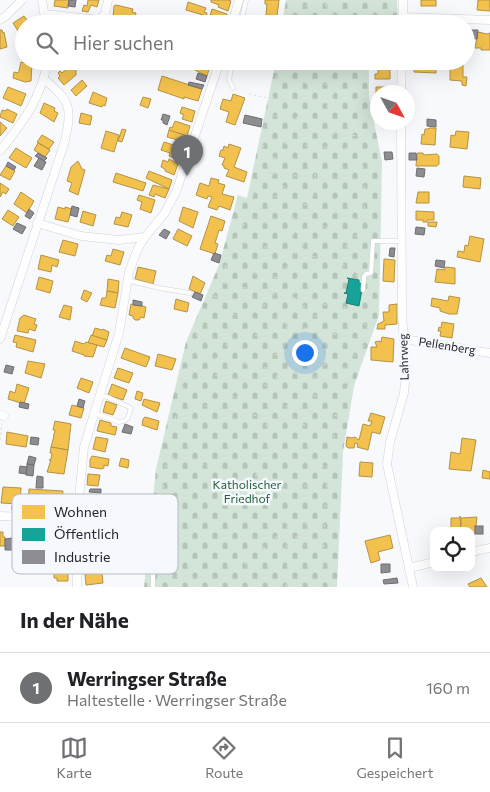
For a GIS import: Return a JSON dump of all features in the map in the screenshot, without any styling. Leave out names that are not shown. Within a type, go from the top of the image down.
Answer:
[{"type":"street","points":[[0,20],[22,0]]},
{"type":"street","points":[[42,0],[45,14],[54,15]]},
{"type":"street","points":[[104,15],[108,0]]},
{"type":"street","points":[[235,15],[239,0]]},
{"type":"street","points":[[403,0],[403,15]]},
{"type":"street","points":[[475,20],[490,20]]},
{"type":"street","points":[[0,151],[35,104],[46,70]]},
{"type":"street","points":[[79,494],[84,447],[119,333],[127,280],[138,248],[164,214],[176,192],[217,70]]},
{"type":"street","points":[[401,85],[402,70]]},
{"type":"street","points":[[0,339],[65,141],[69,116],[66,100],[44,79]]},
{"type":"street","name":"Lahrweg","points":[[401,130],[402,315],[406,382],[402,403],[390,442],[387,464],[413,587]]},
{"type":"street","points":[[37,223],[81,236],[119,240],[145,237]]},
{"type":"street","name":"Pellenberg","points":[[404,339],[490,353]]},
{"type":"street","points":[[475,551],[490,548]]},
{"type":"street","points":[[409,568],[430,563]]},
{"type":"street","points":[[77,574],[77,587]]},
{"type":"lane","points":[[243,15],[246,0]]},
{"type":"lane","points":[[231,70],[229,80],[233,88]]},
{"type":"lane","points":[[363,290],[364,277],[366,274],[371,273],[374,241],[402,241]]},
{"type":"lane","points":[[127,280],[190,293]]},
{"type":"lane","points":[[94,413],[119,422],[124,421],[130,414],[131,408],[100,395]]},
{"type":"lane","points":[[153,587],[154,574]]},
{"type":"path","points":[[288,15],[290,0]]},
{"type":"path","points":[[326,0],[328,15]]},
{"type":"path","points":[[290,4],[303,6],[377,0],[373,14],[362,15]]},
{"type":"path","points":[[162,494],[167,456],[186,369],[195,339],[225,268],[234,240],[248,218],[268,129],[277,71],[295,70]]},
{"type":"path","points":[[290,316],[287,312],[291,309],[303,255],[316,177],[322,120],[328,103],[334,96],[332,70]]},
{"type":"path","points":[[275,81],[333,85]]},
{"type":"path","points":[[249,94],[272,99],[339,104],[339,121]]},
{"type":"path","points":[[270,114],[357,122],[363,164],[365,205],[363,221]]},
{"type":"path","points":[[268,129],[359,136]]},
{"type":"path","points":[[265,142],[361,150]]},
{"type":"path","points":[[262,156],[363,164]]},
{"type":"path","points":[[259,172],[364,183]]},
{"type":"path","points":[[257,180],[365,205]]},
{"type":"path","points":[[251,206],[374,241],[376,224],[255,191]]},
{"type":"path","points":[[225,268],[284,279],[294,232],[248,218]]},
{"type":"path","points":[[306,236],[373,253]]},
{"type":"path","points":[[234,240],[326,259],[348,268],[371,273]]},
{"type":"path","points":[[348,268],[354,275]]},
{"type":"path","points":[[219,282],[293,299],[368,311]]},
{"type":"path","points":[[322,587],[323,538],[329,467],[342,401],[366,341],[370,292]]},
{"type":"path","points":[[213,296],[279,309]]},
{"type":"path","points":[[276,322],[282,296]]},
{"type":"path","points":[[299,327],[304,314],[304,301]]},
{"type":"path","points":[[207,309],[366,341]]},
{"type":"path","points":[[244,580],[256,476],[288,324],[290,316],[294,312],[291,309]]},
{"type":"path","points":[[304,314],[367,326]]},
{"type":"path","points":[[200,324],[360,356]]},
{"type":"path","points":[[195,339],[354,370]]},
{"type":"path","points":[[191,353],[349,384]]},
{"type":"path","points":[[186,369],[342,401]]},
{"type":"path","points":[[182,387],[339,416]]},
{"type":"path","points":[[179,401],[336,432]]},
{"type":"path","points":[[0,440],[2,416]]},
{"type":"path","points":[[264,438],[294,459],[303,463],[329,467]]},
{"type":"path","points":[[167,456],[326,490]]},
{"type":"path","points":[[178,518],[324,525]]},
{"type":"path","points":[[287,523],[287,534],[289,537]]},
{"type":"path","points":[[311,524],[311,529]]},
{"type":"path","points":[[301,537],[306,530],[311,529],[317,532],[319,537],[316,545],[309,548]]},
{"type":"path","points":[[275,537],[283,537],[287,534]]},
{"type":"path","points":[[283,537],[286,540],[287,549],[286,587]]},
{"type":"path","points":[[286,540],[289,537],[301,537]]},
{"type":"path","points":[[301,537],[304,544],[309,548]]},
{"type":"path","points":[[319,537],[323,538]]},
{"type":"path","points":[[248,547],[309,548],[323,551]]},
{"type":"path","points":[[154,574],[244,580],[322,582]]},
{"type":"green space","points":[[286,0],[397,0],[398,15],[284,15]]},
{"type":"green space","name":"Katholischer Friedhof","points":[[274,70],[369,70],[370,130],[376,130],[382,162],[379,315],[354,386],[343,452],[337,587],[144,587],[145,574],[178,574],[178,494],[153,494],[156,469],[186,342],[219,265],[238,195],[247,198]]},
{"type":"building: Wohnen","points":[[55,0],[69,0],[68,8],[54,6]]},
{"type":"building: Wohnen","points":[[88,0],[99,0],[97,7],[91,5],[88,12],[82,11],[84,5],[87,6]]},
{"type":"building: Wohnen","points":[[211,0],[231,1],[228,11],[218,7],[219,5],[211,2]]},
{"type":"building: Wohnen","points":[[265,0],[279,0],[277,15],[266,15],[267,4],[265,4]]},
{"type":"building: Wohnen","points":[[421,0],[436,0],[436,6],[421,6]]},
{"type":"building: Wohnen","points":[[478,0],[490,0],[490,11],[477,10]]},
{"type":"building: Wohnen","points":[[188,2],[206,8],[204,12],[207,13],[207,15],[203,15],[186,10]]},
{"type":"building: Wohnen","points":[[114,6],[133,9],[132,12],[136,13],[136,15],[113,15]]},
{"type":"building: Wohnen","points":[[212,9],[227,14],[227,15],[210,15]]},
{"type":"building: Wohnen","points":[[0,30],[4,32],[7,47],[0,49]]},
{"type":"building: Wohnen","points":[[478,32],[490,33],[490,50],[475,48]]},
{"type":"building: Wohnen","points":[[32,70],[31,81],[25,82],[13,78],[14,72],[18,73],[19,71]]},
{"type":"building: Wohnen","points":[[65,70],[76,70],[76,75],[64,85],[58,78],[60,76],[58,73],[60,71],[62,73]]},
{"type":"building: Wohnen","points":[[195,70],[209,70],[207,76]]},
{"type":"building: Wohnen","points":[[378,70],[390,70],[390,79],[375,79],[375,74],[378,74]]},
{"type":"building: Wohnen","points":[[414,70],[436,70],[436,73],[414,72]]},
{"type":"building: Wohnen","points":[[450,70],[463,70],[463,77],[467,77],[466,86],[462,85],[462,81],[450,80]]},
{"type":"building: Wohnen","points":[[162,76],[202,89],[198,101],[184,97],[184,99],[158,90]]},
{"type":"building: Wohnen","points":[[82,80],[87,86],[76,96],[71,90]]},
{"type":"building: Wohnen","points":[[8,87],[26,94],[21,106],[3,98]]},
{"type":"building: Wohnen","points":[[93,92],[107,98],[105,106],[103,105],[102,107],[89,103]]},
{"type":"building: Wohnen","points":[[233,94],[245,98],[235,125],[226,122],[229,112],[220,109],[223,99],[231,101]]},
{"type":"building: Wohnen","points":[[143,97],[151,99],[148,108],[140,105]]},
{"type":"building: Wohnen","points":[[44,103],[55,108],[54,111],[58,113],[54,122],[40,113]]},
{"type":"building: Wohnen","points":[[182,107],[195,111],[192,122],[182,119],[184,115],[180,113]]},
{"type":"building: Wohnen","points":[[7,109],[17,114],[13,123],[0,117],[2,110],[6,111]]},
{"type":"building: Wohnen","points":[[81,113],[92,116],[90,125],[79,123]]},
{"type":"building: Wohnen","points":[[175,121],[190,126],[187,136],[169,130]]},
{"type":"building: Wohnen","points":[[0,122],[7,128],[0,136]]},
{"type":"building: Wohnen","points":[[436,128],[435,145],[421,144],[422,134],[424,135],[425,129]]},
{"type":"building: Wohnen","points":[[122,129],[126,130],[122,142],[118,141]]},
{"type":"building: Wohnen","points":[[169,130],[187,136],[185,142],[167,137]]},
{"type":"building: Wohnen","points":[[106,131],[119,135],[114,152],[101,148]]},
{"type":"building: Wohnen","points":[[456,131],[469,132],[467,149],[450,147],[451,135],[455,136]]},
{"type":"building: Wohnen","points":[[42,135],[54,142],[49,149],[37,142]]},
{"type":"building: Wohnen","points":[[164,142],[183,148],[179,160],[169,156],[170,153],[161,150]]},
{"type":"building: Wohnen","points":[[38,143],[50,150],[45,157],[34,150]]},
{"type":"building: Wohnen","points":[[229,144],[241,148],[234,167],[247,172],[244,182],[226,176],[229,170],[222,165],[225,158],[219,156],[224,146],[228,148]]},
{"type":"building: Wohnen","points":[[16,148],[32,158],[26,168],[9,158]]},
{"type":"building: Wohnen","points":[[417,153],[423,153],[424,155],[437,154],[439,156],[439,164],[437,166],[416,166]]},
{"type":"building: Wohnen","points":[[169,159],[178,164],[174,175],[161,167],[163,160],[168,162]]},
{"type":"building: Wohnen","points":[[78,161],[82,169],[85,170],[78,195],[69,191],[72,183],[67,181],[71,167]]},
{"type":"building: Wohnen","points":[[6,166],[15,171],[10,180],[0,175]]},
{"type":"building: Wohnen","points":[[149,171],[172,180],[169,189],[146,178]]},
{"type":"building: Wohnen","points":[[116,173],[146,183],[143,191],[113,182]]},
{"type":"building: Wohnen","points":[[464,176],[481,178],[480,189],[463,187]]},
{"type":"building: Wohnen","points":[[211,178],[219,180],[218,183],[225,185],[222,194],[234,197],[230,210],[219,206],[217,210],[208,207],[212,197],[208,196],[207,199],[196,195],[200,183],[209,186]]},
{"type":"building: Wohnen","points":[[0,183],[9,189],[6,194],[3,192],[0,197]]},
{"type":"building: Wohnen","points":[[153,185],[169,189],[165,198],[155,194],[154,197],[149,195]]},
{"type":"building: Wohnen","points":[[21,192],[34,201],[27,213],[14,204]]},
{"type":"building: Wohnen","points":[[418,192],[429,192],[429,203],[416,203]]},
{"type":"building: Wohnen","points":[[139,195],[155,200],[151,213],[140,209],[142,202],[137,200]]},
{"type":"building: Wohnen","points":[[58,207],[72,209],[68,222],[55,219]]},
{"type":"building: Wohnen","points":[[183,207],[198,212],[193,228],[179,221]]},
{"type":"building: Wohnen","points":[[8,210],[19,217],[13,226],[2,219]]},
{"type":"building: Wohnen","points":[[83,211],[96,215],[93,226],[80,222]]},
{"type":"building: Wohnen","points":[[416,211],[434,212],[434,220],[423,222],[423,220],[416,220]]},
{"type":"building: Wohnen","points":[[122,212],[132,215],[128,227],[114,224],[116,217],[120,218]]},
{"type":"building: Wohnen","points":[[211,216],[225,221],[222,231],[219,230],[215,243],[218,244],[215,254],[200,249]]},
{"type":"building: Wohnen","points":[[428,222],[437,222],[436,227],[428,226]]},
{"type":"building: Wohnen","points":[[178,229],[192,236],[187,246],[173,239]]},
{"type":"building: Wohnen","points":[[470,236],[484,239],[480,262],[457,257],[458,251],[464,252],[465,245],[468,246]]},
{"type":"building: Wohnen","points":[[63,240],[78,244],[75,256],[59,252]]},
{"type":"building: Wohnen","points":[[113,249],[124,252],[120,265],[105,261],[107,255],[111,256]]},
{"type":"building: Wohnen","points":[[41,255],[59,260],[57,267],[52,265],[51,272],[38,269]]},
{"type":"building: Wohnen","points":[[384,259],[395,260],[394,282],[383,281]]},
{"type":"building: Wohnen","points":[[138,267],[156,271],[153,284],[135,279]]},
{"type":"building: Wohnen","points":[[445,267],[455,268],[455,284],[435,282],[437,269],[445,270]]},
{"type":"building: Wohnen","points":[[193,276],[205,283],[200,294],[189,289]]},
{"type":"building: Wohnen","points":[[39,277],[53,281],[50,293],[36,289]]},
{"type":"building: Wohnen","points":[[108,279],[119,281],[118,293],[107,291]]},
{"type":"building: Wohnen","points":[[84,290],[92,293],[87,302],[81,299]]},
{"type":"building: Wohnen","points":[[107,291],[118,293],[115,308],[100,305],[102,298],[106,298]]},
{"type":"building: Wohnen","points":[[449,296],[460,298],[457,314],[449,314],[440,311],[440,308],[431,306],[432,298],[448,301]]},
{"type":"building: Wohnen","points":[[176,299],[189,303],[187,312],[174,309]]},
{"type":"building: Wohnen","points":[[131,304],[146,307],[144,318],[141,317],[139,320],[135,320],[133,316],[129,315]]},
{"type":"building: Wohnen","points":[[397,304],[397,324],[385,325],[385,329],[377,329],[378,324],[384,321],[383,312],[389,312],[389,305]]},
{"type":"building: Wohnen","points":[[64,305],[72,307],[70,320],[59,317]]},
{"type":"building: Wohnen","points":[[24,315],[36,319],[34,324],[37,325],[35,331],[29,329],[28,333],[17,331],[20,318]]},
{"type":"building: Wohnen","points":[[442,322],[454,324],[452,338],[440,336],[441,331],[438,331],[439,327],[441,328]]},
{"type":"building: Wohnen","points":[[95,328],[109,332],[107,340],[92,336]]},
{"type":"building: Wohnen","points":[[15,335],[36,340],[33,352],[16,347],[17,343],[13,342]]},
{"type":"building: Wohnen","points":[[91,335],[107,340],[104,347],[88,343]]},
{"type":"building: Wohnen","points":[[382,337],[394,339],[393,362],[371,360],[371,347],[377,347],[375,342],[381,342]]},
{"type":"building: Wohnen","points":[[75,341],[97,345],[93,357],[84,356],[72,351]]},
{"type":"building: Wohnen","points":[[125,348],[150,357],[146,367],[121,358]]},
{"type":"building: Wohnen","points":[[158,354],[176,359],[172,370],[155,366]]},
{"type":"building: Wohnen","points":[[28,361],[45,364],[41,378],[25,373]]},
{"type":"building: Wohnen","points":[[118,368],[133,373],[129,383],[114,378]]},
{"type":"building: Wohnen","points":[[81,378],[93,382],[89,393],[77,388]]},
{"type":"building: Wohnen","points":[[17,384],[29,388],[24,404],[8,399],[10,391],[15,393]]},
{"type":"building: Wohnen","points":[[112,384],[127,390],[123,400],[108,395]]},
{"type":"building: Wohnen","points":[[137,391],[143,393],[141,401],[135,399]]},
{"type":"building: Wohnen","points":[[144,399],[160,403],[157,412],[142,405]]},
{"type":"building: Wohnen","points":[[106,401],[117,405],[113,415],[103,412]]},
{"type":"building: Wohnen","points":[[72,405],[84,408],[81,418],[69,415]]},
{"type":"building: Wohnen","points":[[371,413],[385,417],[380,434],[372,432],[368,450],[357,447],[358,444],[355,443],[354,448],[348,448],[346,446],[347,437],[355,437],[359,440],[363,424],[370,426],[372,421],[368,421]]},
{"type":"building: Wohnen","points":[[145,417],[159,421],[157,430],[142,425]]},
{"type":"building: Wohnen","points":[[100,420],[117,427],[115,435],[97,431]]},
{"type":"building: Wohnen","points":[[55,421],[71,424],[68,450],[51,447]]},
{"type":"building: Wohnen","points":[[7,432],[28,436],[26,447],[6,444]]},
{"type":"building: Wohnen","points":[[96,437],[108,439],[105,452],[93,449]]},
{"type":"building: Wohnen","points":[[462,438],[476,440],[471,471],[449,469],[451,452],[460,454]]},
{"type":"building: Wohnen","points":[[51,447],[68,450],[64,474],[47,472],[51,460],[49,460],[52,453],[50,453]]},
{"type":"building: Wohnen","points":[[92,456],[109,459],[108,466],[104,465],[104,468],[101,469],[90,467]]},
{"type":"building: Wohnen","points":[[121,458],[129,460],[128,468],[119,466]]},
{"type":"building: Wohnen","points":[[360,462],[373,463],[372,477],[359,476]]},
{"type":"building: Wohnen","points":[[483,470],[490,472],[490,479],[482,478]]},
{"type":"building: Wohnen","points":[[88,474],[100,475],[98,486],[87,485]]},
{"type":"building: Wohnen","points":[[3,487],[21,488],[21,494],[12,494],[12,504],[1,503]]},
{"type":"building: Wohnen","points":[[29,489],[63,491],[63,494],[29,494]]},
{"type":"building: Wohnen","points":[[460,516],[461,527],[451,527],[451,518],[460,518]]},
{"type":"building: Wohnen","points":[[477,517],[475,534],[475,527],[461,527],[461,518]]},
{"type":"building: Wohnen","points":[[0,532],[3,532],[3,537],[5,537],[5,546],[0,546]]},
{"type":"building: Wohnen","points":[[390,535],[393,548],[378,552],[380,560],[371,563],[365,541]]},
{"type":"building: Wohnen","points":[[54,574],[68,574],[68,581],[57,581],[57,578],[54,578]]},
{"type":"building: Wohnen","points":[[85,574],[102,574],[103,583],[86,585]]},
{"type":"building: Wohnen","points":[[481,578],[487,587],[470,587],[468,584]]},
{"type":"building: Öffentlich","points":[[347,278],[359,280],[359,283],[363,284],[359,306],[346,303],[348,294],[344,293],[346,293],[349,279]]},
{"type":"building: Industrie","points":[[69,0],[76,0],[75,7],[68,6]]},
{"type":"building: Industrie","points":[[475,30],[478,30],[477,39],[475,39]]},
{"type":"building: Industrie","points":[[198,73],[207,76],[205,82],[196,79]]},
{"type":"building: Industrie","points":[[189,82],[204,85],[202,89],[188,85]]},
{"type":"building: Industrie","points":[[163,114],[170,116],[167,125],[161,120]]},
{"type":"building: Industrie","points":[[245,115],[262,119],[261,127],[243,123]]},
{"type":"building: Industrie","points":[[427,119],[436,120],[436,127],[427,126]]},
{"type":"building: Industrie","points":[[384,152],[392,152],[393,159],[385,160]]},
{"type":"building: Industrie","points":[[38,153],[47,158],[44,161],[35,156]]},
{"type":"building: Industrie","points":[[409,153],[416,153],[417,160],[409,160]]},
{"type":"building: Industrie","points":[[39,158],[46,162],[42,170],[34,166]]},
{"type":"building: Industrie","points":[[8,162],[16,167],[14,170],[6,166]]},
{"type":"building: Industrie","points":[[417,168],[425,169],[424,177],[416,176]]},
{"type":"building: Industrie","points":[[72,206],[79,208],[77,217],[70,215]]},
{"type":"building: Industrie","points":[[29,209],[34,213],[30,219],[25,216]]},
{"type":"building: Industrie","points":[[17,223],[26,227],[22,234],[13,229]]},
{"type":"building: Industrie","points":[[416,227],[425,228],[424,235],[415,234]]},
{"type":"building: Industrie","points":[[164,229],[170,232],[166,239],[159,235]]},
{"type":"building: Industrie","points":[[390,248],[395,248],[394,257],[389,256]]},
{"type":"building: Industrie","points":[[214,253],[221,255],[219,263],[211,260]]},
{"type":"building: Industrie","points":[[436,260],[445,261],[444,268],[435,266]]},
{"type":"building: Industrie","points":[[195,292],[203,295],[201,301],[192,297]]},
{"type":"building: Industrie","points":[[133,300],[142,302],[142,306],[133,305]]},
{"type":"building: Industrie","points":[[6,365],[14,367],[12,374],[4,372]]},
{"type":"building: Industrie","points":[[79,399],[85,401],[83,408],[77,406]]},
{"type":"building: Industrie","points":[[20,402],[29,404],[28,409],[19,407]]},
{"type":"building: Industrie","points":[[125,424],[133,427],[131,434],[122,432]]},
{"type":"building: Industrie","points":[[31,437],[39,438],[38,445],[30,444]]},
{"type":"building: Industrie","points":[[29,456],[36,458],[34,465],[27,464]]},
{"type":"building: Industrie","points":[[27,464],[34,465],[33,476],[26,475]]},
{"type":"building: Industrie","points":[[20,466],[27,467],[26,474],[19,473]]},
{"type":"building: Industrie","points":[[37,476],[43,477],[43,488],[36,488]]},
{"type":"building: Industrie","points":[[90,489],[101,489],[101,493],[89,492]]},
{"type":"building: Industrie","points":[[483,526],[483,534],[475,534],[475,527]]},
{"type":"building: Industrie","points":[[12,538],[12,550],[5,550],[5,539]]},
{"type":"building: Industrie","points":[[381,564],[390,564],[390,572],[381,573]]},
{"type":"building: Industrie","points":[[397,578],[398,583],[384,584],[383,580]]},
{"type":"place","name":"Werringser Straße","points":[[187,176]]}]
